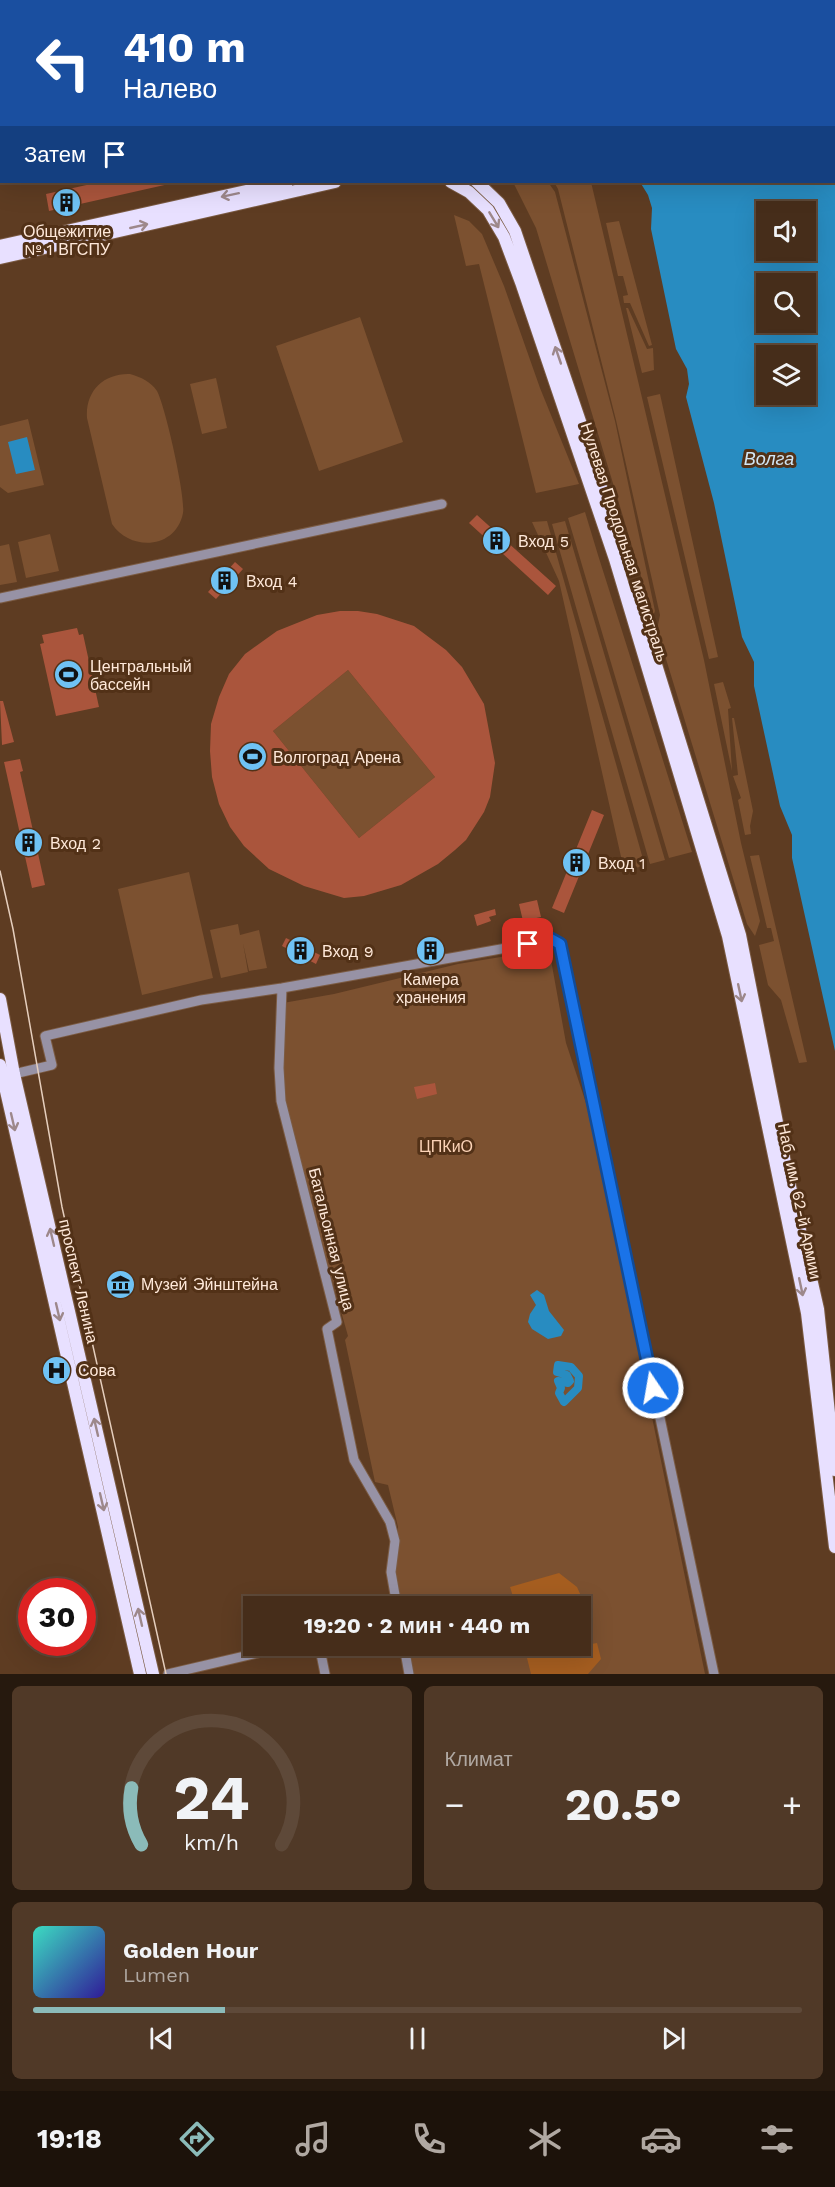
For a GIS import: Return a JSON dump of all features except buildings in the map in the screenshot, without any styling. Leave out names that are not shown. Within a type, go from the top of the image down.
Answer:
[{"type":"main road","points":[[0,258],[262,193],[285,183]]},
{"type":"main road","points":[[0,246],[262,193],[328,183]]},
{"type":"main road","name":"Нулевая Продольная магистраль","points":[[453,183],[469,192],[488,210],[504,237],[522,285],[611,548],[734,936]]},
{"type":"main road","name":"Нулевая Продольная магистраль","points":[[478,183],[499,203],[514,231],[532,280],[586,440],[734,936]]},
{"type":"main road","name":"Наб. им. 62-й Армии","points":[[734,936],[818,1310],[835,1470]]},
{"type":"main road","name":"Наб. им. 62-й Армии","points":[[734,936],[807,1313],[835,1547]]},
{"type":"main road","name":"проспект Ленина","points":[[0,999],[14,1074],[153,1674]]},
{"type":"main road","name":"проспект Ленина","points":[[0,1065],[140,1674]]},
{"type":"street","points":[[0,598],[442,504]]},
{"type":"street","points":[[14,1074],[52,1065],[45,1036],[201,1000],[282,988],[551,939],[560,944],[714,1674]]},
{"type":"street","name":"Батальонная улица","points":[[282,988],[279,1068],[284,1113],[337,1322],[327,1329],[352,1454],[394,1532],[391,1572],[395,1596]]},
{"type":"street","points":[[168,1674],[244,1656]]},
{"type":"street","points":[[321,1656],[325,1674]]},
{"type":"street","points":[[406,1656],[409,1674]]},
{"type":"green space","points":[[514,183],[549,183],[555,192],[615,421],[655,611],[653,616],[536,228]]},
{"type":"green space","points":[[555,183],[591,183],[704,660],[741,843],[760,921],[755,936],[747,924],[659,636],[660,615],[616,420],[558,189]]},
{"type":"green space","points":[[454,215],[469,221],[482,234],[579,484],[536,493],[479,264],[466,266]]},
{"type":"green space","points":[[619,221],[652,345],[649,346],[630,303],[624,303],[623,296],[628,295],[623,276],[618,276],[606,223]]},
{"type":"green space","points":[[626,308],[647,349],[653,348],[654,370],[642,373]]},
{"type":"green space","points":[[360,317],[403,442],[319,471],[276,346]]},
{"type":"green space","points":[[130,374],[152,385],[161,400],[170,432],[183,504],[179,525],[172,534],[162,540],[152,542],[130,539],[112,524],[87,418],[89,400],[98,386],[104,380],[112,377]]},
{"type":"green space","points":[[216,378],[227,428],[202,434],[190,384]]},
{"type":"green space","points":[[660,394],[718,657],[709,659],[647,397]]},
{"type":"green space","points":[[28,419],[44,485],[8,493],[0,487],[0,426]]},
{"type":"green space","points":[[585,512],[692,852],[669,858],[568,518]]},
{"type":"green space","points":[[547,521],[645,866],[624,870],[559,581],[532,522]]},
{"type":"green space","points":[[565,521],[665,860],[650,864],[552,524]]},
{"type":"green space","points":[[50,534],[59,571],[26,578],[18,542]]},
{"type":"green space","points":[[9,544],[17,582],[0,585],[0,546]]},
{"type":"green space","points":[[348,670],[435,777],[359,838],[273,731]]},
{"type":"green space","points":[[723,682],[731,708],[728,709],[732,771],[714,684]]},
{"type":"green space","points":[[732,718],[734,718],[753,811],[751,834],[745,835],[738,800],[741,798],[733,776],[738,775]]},
{"type":"green space","points":[[759,855],[807,1062],[799,1063],[781,1000],[768,985],[759,945],[774,941],[771,928],[767,928],[750,856]]},
{"type":"green space","points":[[189,872],[213,978],[142,995],[118,889]]},
{"type":"green space","points":[[238,924],[240,935],[259,930],[267,968],[249,971],[243,943],[248,972],[221,978],[210,930]]},
{"type":"green space","name":"ЦПКиО","points":[[549,949],[566,1043],[589,1112],[705,1674],[414,1674],[411,1656],[591,1656],[591,1596],[400,1596],[396,1571],[398,1527],[388,1485],[375,1482],[345,1340],[348,1336],[283,1105],[283,1003],[334,994],[458,964]]},
{"type":"shaded area","points":[[559,1573],[577,1587],[581,1596],[513,1596],[510,1587]]},
{"type":"shaded area","points":[[597,1643],[601,1659],[588,1674],[531,1674],[526,1656],[591,1656],[591,1644]]},
{"type":"water","name":"Волга","points":[[641,183],[835,183],[835,1051],[792,858],[792,835],[780,806],[754,686],[754,662],[742,637],[714,503],[686,397],[689,384],[687,369],[676,349],[651,229],[652,208]]},
{"type":"water","points":[[27,437],[35,470],[16,474],[8,442]]},
{"type":"water","points":[[537,1290],[544,1295],[549,1311],[564,1330],[561,1336],[548,1339],[532,1329],[528,1322],[536,1305],[530,1295]]},
{"type":"waterway","points":[[558,1365],[571,1367],[579,1376],[578,1388],[564,1402],[559,1393],[561,1388],[558,1381],[568,1383],[570,1381],[567,1375],[557,1372],[558,1365]]},
{"type":"tram line","points":[[0,871],[13,929],[62,1207],[166,1674]]},
{"type":"place","name":"Общежитие № 1 ВГСПУ","points":[[67,203]]},
{"type":"place","name":"Вход 5","points":[[497,541]]},
{"type":"place","name":"Вход 4","points":[[225,581]]},
{"type":"place","name":"Центральный бассейн","points":[[69,675]]},
{"type":"place","name":"Волгоград Арена","points":[[252,757]]},
{"type":"place","name":"Вход 2","points":[[29,843]]},
{"type":"place","name":"Вход 1","points":[[577,863]]},
{"type":"place","name":"Вход 9","points":[[301,951]]},
{"type":"place","name":"Камера хранения","points":[[431,951]]},
{"type":"place","name":"Музей Эйнштейна","points":[[120,1284]]},
{"type":"place","name":"Сова","points":[[57,1370]]},
{"type":"route","points":[[528,944],[551,939],[560,944],[653,1388]]}]
